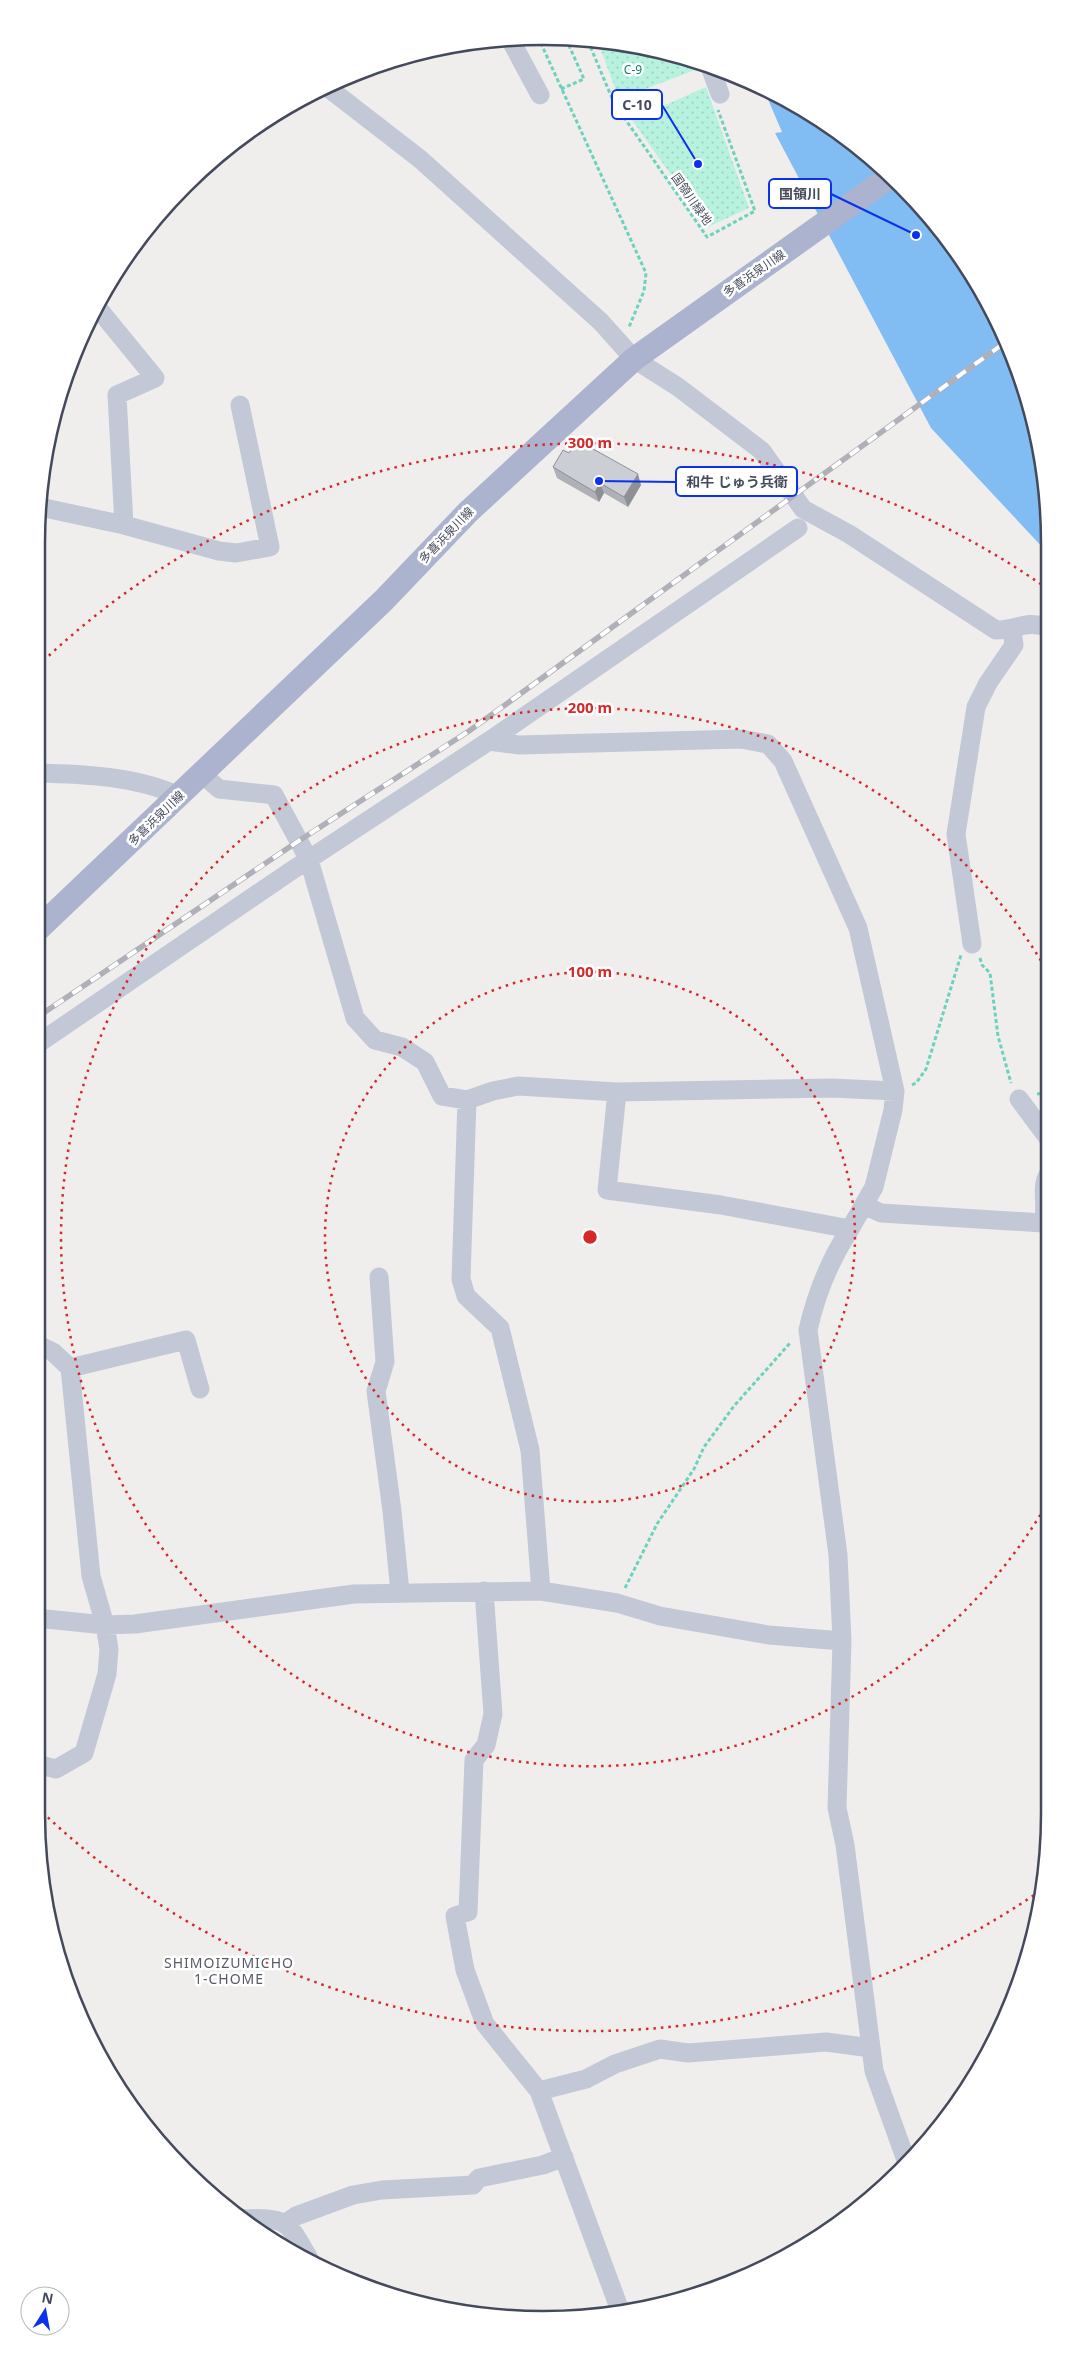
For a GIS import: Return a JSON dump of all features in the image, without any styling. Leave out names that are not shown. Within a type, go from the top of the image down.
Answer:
[{"type":"main road","name":"多喜浜泉川線","points":[[45,923],[384,600],[468,512],[634,359],[884,181]]},
{"type":"street","points":[[513,46],[540,95]]},
{"type":"street","points":[[712,74],[717,98]]},
{"type":"street","points":[[332,92],[420,159],[618,340],[634,359],[678,387],[762,451],[803,509],[849,534],[996,630],[1012,630],[1032,622],[1041,625]]},
{"type":"street","points":[[102,313],[155,378],[117,395],[124,525]]},
{"type":"street","points":[[46,508],[124,525],[219,551],[236,553],[270,547],[240,405]]},
{"type":"street","points":[[45,1039],[308,860],[488,741],[798,528]]},
{"type":"street","points":[[972,944],[956,834],[976,707],[988,683],[1014,645],[1012,630]]},
{"type":"street","points":[[488,741],[519,745],[741,739],[768,744],[783,761],[858,928],[895,1091],[893,1110],[874,1188],[833,1255],[813,1308],[808,1330],[838,1555],[842,1641],[837,1808],[845,1845],[874,2071],[904,2155]]},
{"type":"street","points":[[45,774],[124,780],[158,786],[179,796]]},
{"type":"street","points":[[202,774],[218,789],[274,795],[308,860],[355,1018],[375,1040],[402,1047],[425,1062],[442,1096],[467,1100],[493,1090],[518,1086],[616,1092],[832,1088],[895,1091]]},
{"type":"street","points":[[616,1092],[607,1190],[721,1205],[850,1229]]},
{"type":"street","points":[[1019,1099],[1041,1131]]},
{"type":"street","points":[[467,1100],[461,1279],[466,1296],[500,1328],[530,1450],[542,1591]]},
{"type":"street","points":[[864,1205],[882,1213],[1041,1223]]},
{"type":"street","points":[[379,1277],[385,1362],[376,1391],[392,1511],[400,1592]]},
{"type":"street","points":[[70,1368],[186,1340],[200,1389]]},
{"type":"street","points":[[45,1348],[53,1352],[70,1368],[91,1576],[105,1625],[109,1649],[107,1674],[84,1753],[56,1769],[45,1766]]},
{"type":"street","points":[[484,1591],[493,1714],[486,1745],[474,1760],[468,1912],[454,1916],[465,1970],[485,2024],[540,2091],[618,2305]]},
{"type":"street","points":[[45,1619],[105,1625],[182,1618],[354,1594],[542,1591],[617,1603],[660,1616],[759,1633],[842,1641]]},
{"type":"street","points":[[540,2091],[586,2079],[615,2064],[660,2049],[688,2053],[826,2042],[871,2048]]},
{"type":"street","points":[[286,2223],[296,2216],[353,2195],[382,2190],[473,2185],[479,2178],[543,2164],[564,2157]]},
{"type":"street","points":[[254,2219],[272,2218],[286,2223],[302,2249]]},
{"type":"path","points":[[542,45],[646,273],[644,291],[638,309],[629,328],[618,340]]},
{"type":"path","points":[[561,89],[584,78],[570,46]]},
{"type":"path","name":"国領川緑地","points":[[591,47],[614,104],[707,236],[755,211],[717,98]]},
{"type":"path","points":[[895,1091],[916,1083],[926,1069],[954,974],[962,953],[972,944],[982,965],[990,973],[1003,1060],[1013,1090],[1019,1099]]},
{"type":"path","points":[[617,1603],[657,1524],[694,1469],[704,1447],[734,1406],[797,1335],[808,1330]]},
{"type":"green space","name":"C-9","points":[[600,48],[640,55],[695,69],[695,70],[619,99]]},
{"type":"green space","points":[[706,87],[749,208],[708,227],[632,120]]},
{"type":"water","points":[[768,99],[820,129],[871,169],[917,215],[957,266],[990,323],[1015,383],[1024,414],[1037,478],[1041,546],[931,428],[775,133],[782,132]]},
{"type":"building","points":[[577,440],[638,474],[624,497],[600,483],[595,492],[553,467],[563,450],[569,453]]},
{"type":"railway","points":[[45,1012],[297,842],[469,731],[1000,346]]},
{"type":"place","name":"C-10","points":[[698,164]]},
{"type":"place","name":"国領川","points":[[916,235]]},
{"type":"place","name":"和牛 じゅう兵衛","points":[[599,481]]},
{"type":"district","name":"SHIMOIZUMICHO 1-CHOME","points":[[229,1970]]}]
